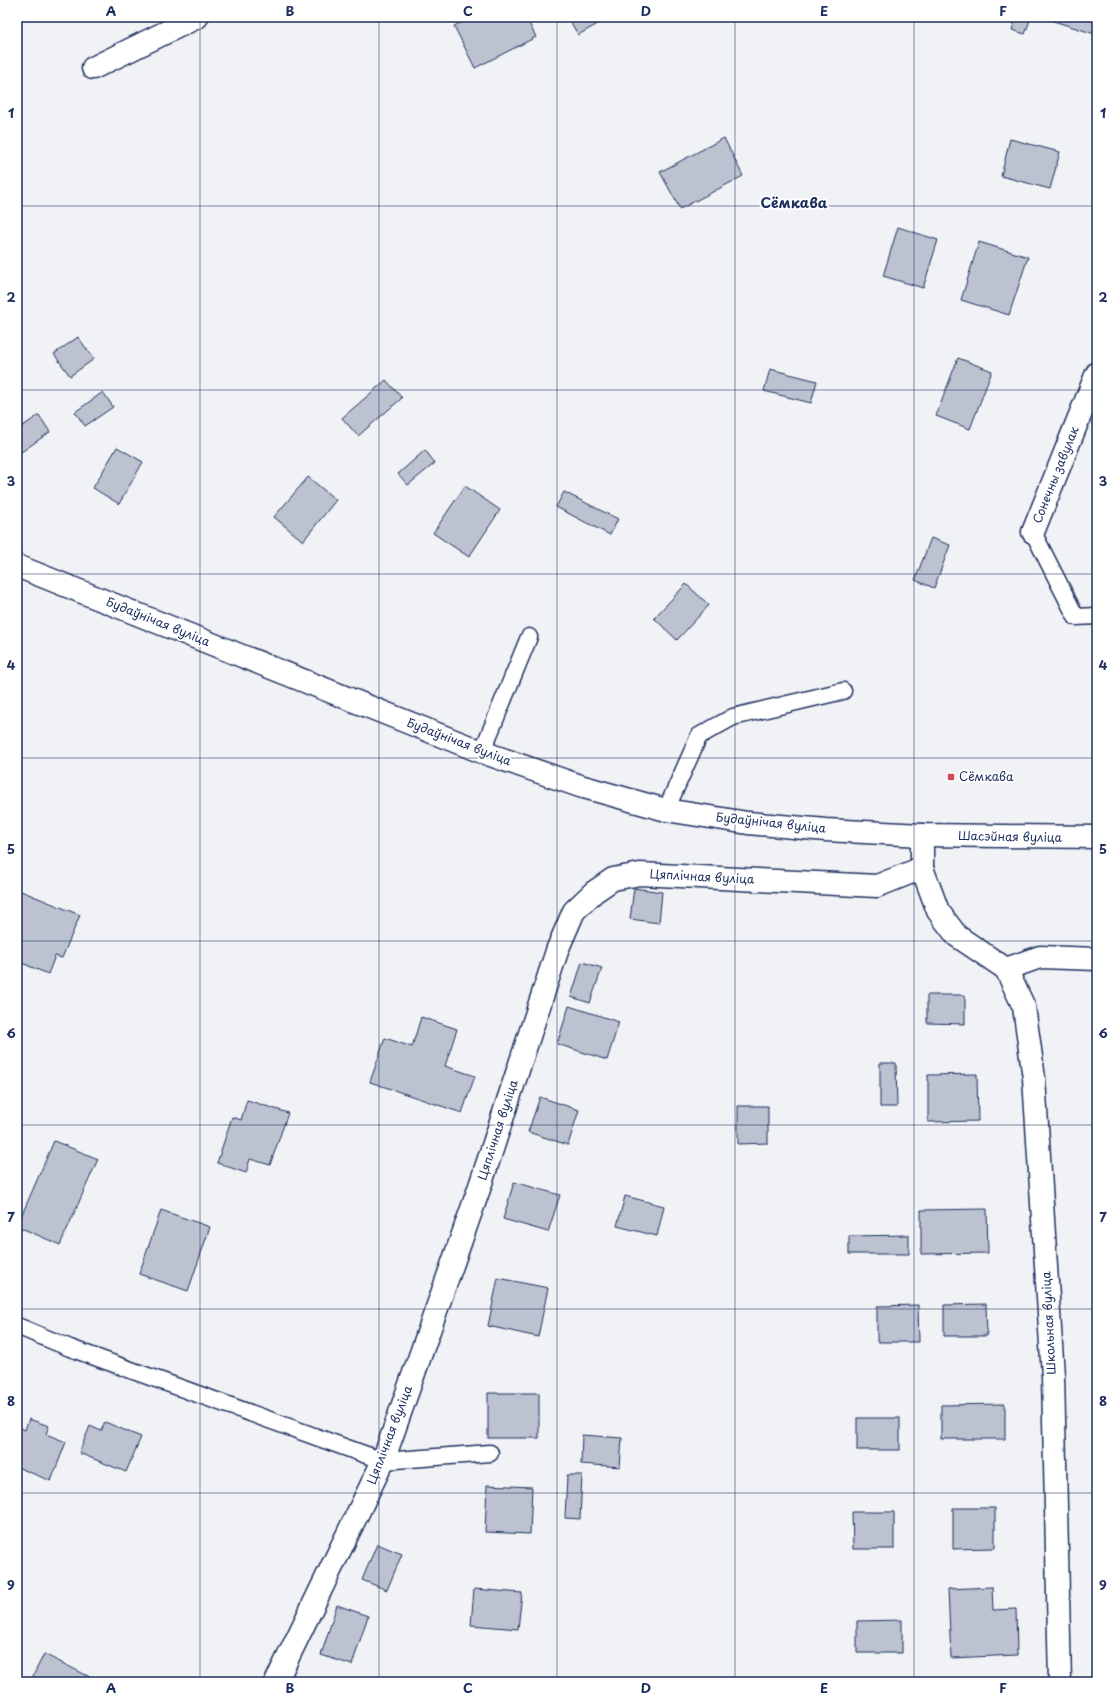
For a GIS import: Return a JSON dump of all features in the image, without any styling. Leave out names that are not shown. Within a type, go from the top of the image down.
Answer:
[{"type":"street","points":[[93,68],[197,17]]},
{"type":"street","name":"Сонечны завулак","points":[[1034,532],[1097,373]]},
{"type":"street","name":"Будаўнічая вуліца","points":[[17,566],[482,752],[580,786],[666,810],[748,823],[922,835]]},
{"type":"street","points":[[922,835],[922,868],[938,911],[957,936],[1006,969],[1040,957],[1097,959]]},
{"type":"street","name":"Шасэйная вуліца","points":[[922,835],[1097,837]]},
{"type":"street","name":"Цяплічная вуліца","points":[[276,1682],[383,1461],[480,1186],[558,948],[574,911],[594,892],[613,879],[640,874],[877,886],[922,868]]},
{"type":"street","name":"Школьная вуліца","points":[[1006,969],[1024,1007],[1034,1078],[1052,1376],[1060,1682]]},
{"type":"lane","points":[[1034,532],[1076,617],[1097,616]]},
{"type":"lane","points":[[482,752],[529,638]]},
{"type":"lane","points":[[666,810],[699,736],[733,716],[843,691]]},
{"type":"lane","points":[[17,1326],[70,1348],[383,1461],[490,1453]]},
{"type":"building","points":[[472,17],[526,17],[536,37],[475,68],[454,26]]},
{"type":"building","points":[[568,17],[610,17],[578,35]]},
{"type":"building","points":[[1016,17],[1031,17],[1025,34],[1012,30]]},
{"type":"building","points":[[1047,17],[1097,17],[1097,27],[1095,34],[1047,19]]},
{"type":"building","points":[[724,138],[743,176],[680,209],[660,172]]},
{"type":"building","points":[[1010,139],[1060,152],[1050,189],[1001,176]]},
{"type":"building","points":[[898,227],[938,240],[923,288],[883,276]]},
{"type":"building","points":[[979,242],[1028,257],[1009,315],[961,300]]},
{"type":"building","points":[[78,337],[94,359],[70,376],[54,354]]},
{"type":"building","points":[[958,358],[992,371],[970,429],[936,416]]},
{"type":"building","points":[[770,369],[817,381],[811,403],[764,391]]},
{"type":"building","points":[[386,380],[402,398],[358,436],[342,418]]},
{"type":"building","points":[[103,392],[113,407],[85,426],[75,412]]},
{"type":"building","points":[[39,415],[50,432],[17,455],[17,430]]},
{"type":"building","points":[[117,447],[143,462],[119,504],[93,488]]},
{"type":"building","points":[[425,450],[435,463],[408,485],[398,474]]},
{"type":"building","points":[[308,477],[336,500],[303,541],[274,517]]},
{"type":"building","points":[[465,486],[500,510],[469,557],[433,533]]},
{"type":"building","points":[[564,492],[618,519],[610,535],[556,507]]},
{"type":"building","points":[[931,538],[950,545],[934,588],[915,580]]},
{"type":"building","points":[[686,584],[709,605],[677,640],[654,618]]},
{"type":"building","points":[[634,888],[662,892],[659,923],[630,919]]},
{"type":"building","points":[[21,891],[80,915],[62,958],[55,956],[48,974],[17,961],[17,900]]},
{"type":"building","points":[[582,962],[602,968],[590,1003],[571,997]]},
{"type":"building","points":[[927,995],[965,995],[965,1024],[927,1023]]},
{"type":"building","points":[[569,1006],[619,1022],[607,1060],[557,1044]]},
{"type":"building","points":[[421,1017],[457,1029],[445,1066],[475,1076],[462,1113],[370,1082],[385,1038],[412,1047]]},
{"type":"building","points":[[880,1063],[896,1063],[897,1107],[880,1107]]},
{"type":"building","points":[[977,1074],[978,1121],[928,1122],[928,1075]]},
{"type":"building","points":[[540,1097],[579,1110],[568,1145],[528,1132]]},
{"type":"building","points":[[247,1100],[288,1113],[270,1165],[250,1159],[246,1173],[217,1163],[232,1117],[241,1120]]},
{"type":"building","points":[[738,1106],[768,1106],[768,1143],[738,1144]]},
{"type":"building","points":[[54,1141],[98,1159],[60,1245],[17,1226]]},
{"type":"building","points":[[514,1182],[560,1195],[548,1232],[503,1219]]},
{"type":"building","points":[[625,1196],[664,1206],[657,1236],[617,1226]]},
{"type":"building","points":[[987,1209],[988,1253],[921,1254],[921,1210]]},
{"type":"building","points":[[161,1210],[210,1227],[188,1291],[139,1274]]},
{"type":"building","points":[[909,1235],[909,1254],[849,1254],[849,1236]]},
{"type":"building","points":[[498,1278],[548,1288],[538,1337],[488,1326]]},
{"type":"building","points":[[986,1304],[987,1336],[944,1336],[944,1305]]},
{"type":"building","points":[[918,1305],[919,1342],[877,1342],[877,1306]]},
{"type":"building","points":[[488,1393],[539,1393],[539,1438],[488,1438]]},
{"type":"building","points":[[1005,1404],[1005,1439],[941,1439],[941,1405]]},
{"type":"building","points":[[857,1418],[900,1418],[900,1450],[857,1450]]},
{"type":"building","points":[[29,1419],[49,1426],[46,1434],[66,1442],[51,1481],[17,1467],[17,1426],[25,1430]]},
{"type":"building","points":[[105,1422],[141,1437],[126,1472],[79,1453],[90,1426],[101,1431]]},
{"type":"building","points":[[582,1435],[622,1438],[620,1467],[581,1464]]},
{"type":"building","points":[[567,1475],[582,1475],[580,1519],[565,1518]]},
{"type":"building","points":[[487,1485],[532,1487],[530,1534],[485,1532]]},
{"type":"building","points":[[953,1508],[995,1508],[995,1548],[953,1549]]},
{"type":"building","points":[[852,1512],[894,1512],[894,1549],[853,1549]]},
{"type":"building","points":[[377,1544],[402,1554],[387,1590],[362,1580]]},
{"type":"building","points":[[992,1587],[993,1610],[1016,1609],[1017,1655],[951,1658],[948,1589]]},
{"type":"building","points":[[474,1589],[522,1593],[518,1629],[471,1625]]},
{"type":"building","points":[[337,1605],[368,1616],[352,1665],[321,1655]]},
{"type":"building","points":[[902,1620],[902,1653],[857,1653],[857,1621]]},
{"type":"building","points":[[44,1654],[92,1678],[90,1682],[30,1682]]},
{"type":"place","name":"Сёмкава","points":[[951,777]]},
{"type":"district","name":"Сёмкава","points":[[794,203]]}]
